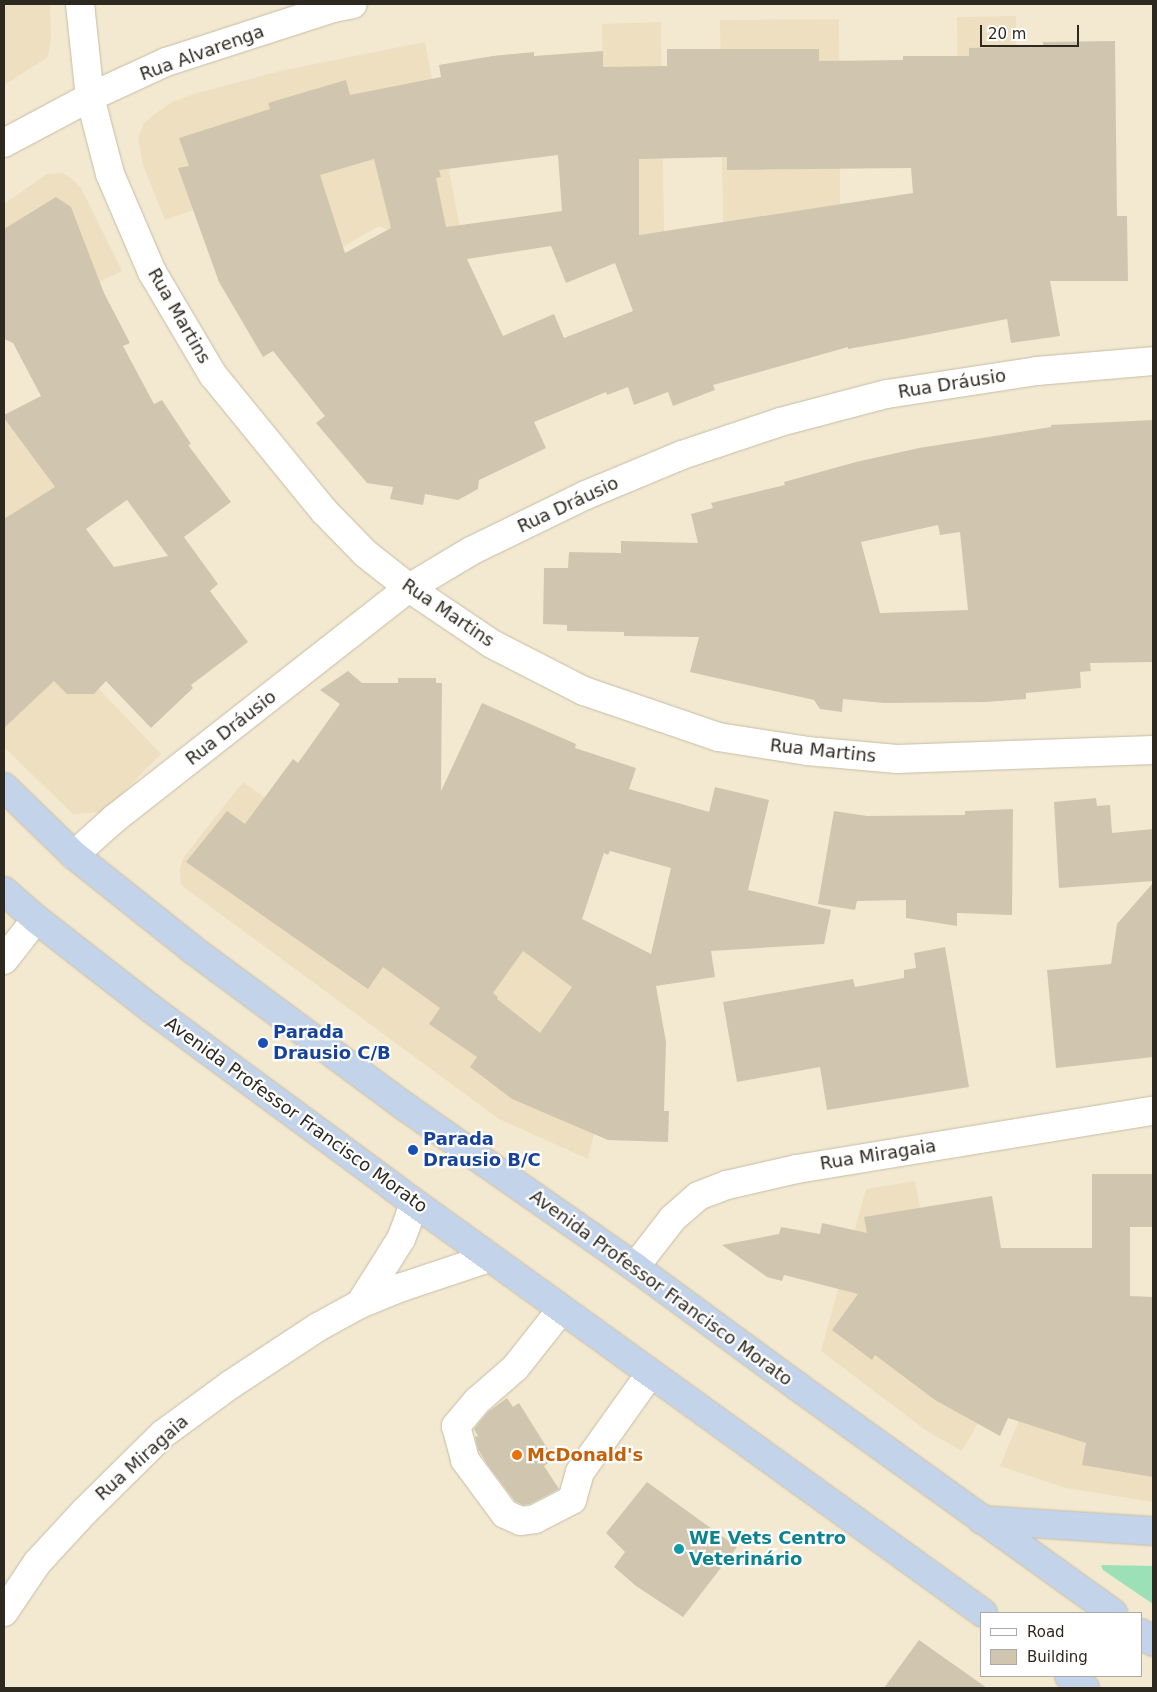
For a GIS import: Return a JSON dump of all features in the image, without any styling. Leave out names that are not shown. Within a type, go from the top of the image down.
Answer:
[{"type":"highway","name":"Avenida Professor Francisco Morato","points":[[4,787],[74,855],[192,949],[407,1108],[635,1266],[1111,1612]]},
{"type":"highway","name":"Avenida Professor Francisco Morato","points":[[4,891],[36,919],[153,1010],[413,1202],[982,1612]]},
{"type":"highway","points":[[982,1520],[1153,1531]]},
{"type":"highway","points":[[1142,1634],[1153,1642]]},
{"type":"highway","points":[[1070,1677],[1085,1688]]},
{"type":"street","name":"Rua Martins","points":[[80,4],[90,97],[110,174],[152,272],[213,375],[324,511],[366,554],[409,588],[492,644],[584,691],[718,737],[807,751],[897,759],[1153,750]]},
{"type":"street","name":"Rua Alvarenga","points":[[4,143],[90,97],[166,62],[332,8],[353,4]]},
{"type":"street","name":"Rua Dráusio","points":[[74,855],[114,820],[409,588],[471,551],[586,496],[682,455],[780,422],[887,394],[1037,371],[1153,361]]},
{"type":"street","points":[[4,960],[36,919]]},
{"type":"street","name":"Rua Miragaia","points":[[635,1266],[680,1213],[698,1196],[727,1185],[797,1169],[1058,1124],[1153,1111]]},
{"type":"street","name":"Rua Miragaia","points":[[360,1304],[401,1239],[413,1202]]},
{"type":"street","name":"Rua Miragaia","points":[[4,1612],[37,1563],[84,1512],[163,1434],[230,1385],[318,1327],[360,1304],[402,1287],[489,1258]]},
{"type":"street","points":[[562,1310],[515,1368],[477,1401],[456,1426],[466,1460],[505,1514],[520,1522],[535,1519],[572,1500],[580,1472],[650,1374]]},
{"type":"shaded area","points":[[4,4],[50,4],[51,38],[48,57],[4,85]]},
{"type":"shaded area","points":[[1016,16],[1018,179],[959,189],[957,17]]},
{"type":"shaded area","points":[[839,19],[840,206],[723,222],[720,20]]},
{"type":"shaded area","points":[[661,22],[664,231],[606,239],[602,24]]},
{"type":"shaded area","points":[[425,42],[466,260],[379,226],[295,275],[193,210],[165,220],[143,165],[138,138],[144,123],[172,102],[194,94],[280,71]]},
{"type":"shaded area","points":[[62,173],[71,178],[81,188],[122,271],[34,313],[4,272],[4,204],[47,174]]},
{"type":"shaded area","points":[[4,418],[86,529],[80,669],[161,754],[104,812],[73,814],[4,747]]},
{"type":"shaded area","points":[[243,782],[286,813],[519,887],[638,947],[588,1159],[499,1119],[181,885],[180,868],[183,858]]},
{"type":"shaded area","points":[[915,1181],[927,1245],[1044,1307],[962,1451],[928,1432],[821,1351],[866,1189]]},
{"type":"shaded area","points":[[1065,1310],[1153,1322],[1153,1502],[1066,1488],[1000,1466]]},
{"type":"green space","points":[[1101,1566],[1153,1566],[1153,1604],[1103,1570]]},
{"type":"building","points":[[1115,41],[1117,216],[1127,216],[1128,281],[1050,281],[1060,336],[1011,343],[1007,319],[848,349],[848,347],[713,385],[715,390],[673,406],[668,392],[634,405],[628,387],[607,395],[606,392],[534,422],[546,448],[479,480],[478,489],[458,500],[425,494],[423,505],[390,499],[393,487],[367,483],[316,423],[325,416],[273,351],[263,357],[219,282],[178,168],[189,166],[179,138],[270,109],[268,103],[346,80],[350,95],[441,77],[439,65],[493,56],[534,52],[534,56],[603,51],[603,67],[667,66],[667,49],[819,49],[819,61],[903,60],[903,56],[969,56],[969,48],[1043,46],[1043,42]],"holes":[[[558,155],[562,211],[446,227],[436,178],[441,177],[439,170]],[[727,157],[727,170],[911,168],[913,193],[639,235],[639,159]],[[374,159],[391,228],[345,253],[320,175]],[[551,246],[566,283],[615,263],[633,311],[564,338],[554,314],[503,336],[467,259]]]},
{"type":"building","points":[[56,197],[71,207],[104,293],[130,343],[123,346],[154,404],[162,400],[191,444],[188,445],[231,502],[184,537],[218,584],[210,591],[248,642],[191,685],[193,688],[151,728],[106,681],[94,694],[67,694],[54,681],[4,728],[4,519],[55,487],[4,418],[4,415],[41,396],[13,343],[4,339],[4,229]],"holes":[[[127,500],[168,556],[114,567],[86,529]]]},
{"type":"building","points":[[1153,420],[1153,662],[1090,663],[1091,671],[1080,672],[1081,688],[1026,693],[1026,699],[986,702],[884,703],[843,699],[842,712],[820,709],[814,700],[690,672],[699,637],[624,636],[624,632],[567,631],[567,625],[543,624],[544,568],[568,568],[569,552],[621,553],[621,541],[698,543],[691,514],[713,508],[711,503],[785,485],[784,482],[856,462],[919,448],[1051,427],[1051,425]],"holes":[[[938,525],[940,535],[960,532],[968,610],[880,613],[861,542]]]},
{"type":"building","points":[[348,671],[362,683],[398,683],[398,678],[436,678],[436,683],[442,683],[441,791],[482,703],[576,744],[575,748],[636,768],[629,789],[709,812],[715,787],[769,800],[748,890],[831,910],[824,944],[711,951],[715,977],[656,986],[666,1042],[664,1111],[669,1111],[668,1142],[608,1140],[512,1099],[470,1067],[477,1057],[429,1024],[440,1008],[383,967],[368,989],[186,862],[227,811],[245,824],[293,759],[298,763],[340,704],[320,690]],"holes":[[[610,851],[671,868],[651,954],[582,919],[604,853],[608,855]],[[523,951],[572,987],[540,1033],[497,999],[498,997],[493,993]]]},
{"type":"building","points":[[1096,798],[1097,806],[1110,805],[1112,833],[1153,829],[1153,881],[1059,888],[1054,802]]},
{"type":"building","points":[[1013,809],[1012,915],[957,913],[957,926],[906,918],[906,900],[857,901],[855,910],[818,904],[834,811],[867,816],[965,815],[965,811]]},
{"type":"building","points":[[1153,883],[1153,1057],[1056,1068],[1047,970],[1111,964],[1117,924]]},
{"type":"building","points":[[945,947],[969,1087],[827,1110],[820,1067],[737,1082],[723,1002],[853,979],[855,987],[904,978],[904,970],[916,968],[914,953]]},
{"type":"building","points":[[1092,1174],[1153,1174],[1153,1227],[1130,1227],[1130,1296],[1153,1297],[1153,1477],[1082,1465],[1086,1443],[1008,1418],[1000,1436],[935,1400],[875,1355],[872,1360],[832,1330],[858,1294],[784,1275],[782,1281],[767,1277],[722,1245],[779,1234],[781,1227],[820,1234],[822,1223],[867,1233],[864,1217],[992,1196],[1001,1248],[1092,1248]]},
{"type":"building","name":"McDonald's","points":[[507,1398],[513,1407],[519,1403],[554,1459],[544,1466],[559,1489],[530,1504],[523,1505],[515,1501],[487,1464],[478,1449],[475,1437],[478,1436],[474,1429],[488,1412]]},
{"type":"building","name":"WE Vets Centro Veterinário","points":[[647,1482],[737,1547],[683,1617],[636,1586],[614,1567],[625,1552],[606,1533]]},
{"type":"building","points":[[919,1640],[987,1688],[884,1688]]},
{"type":"place","name":"Parada Drausio C/B","points":[[263,1043]]},
{"type":"place","name":"Parada Drausio B/C","points":[[413,1150]]},
{"type":"place","name":"McDonald's","points":[[517,1455]]},
{"type":"place","name":"WE Vets Centro Veterinário","points":[[679,1549]]}]
